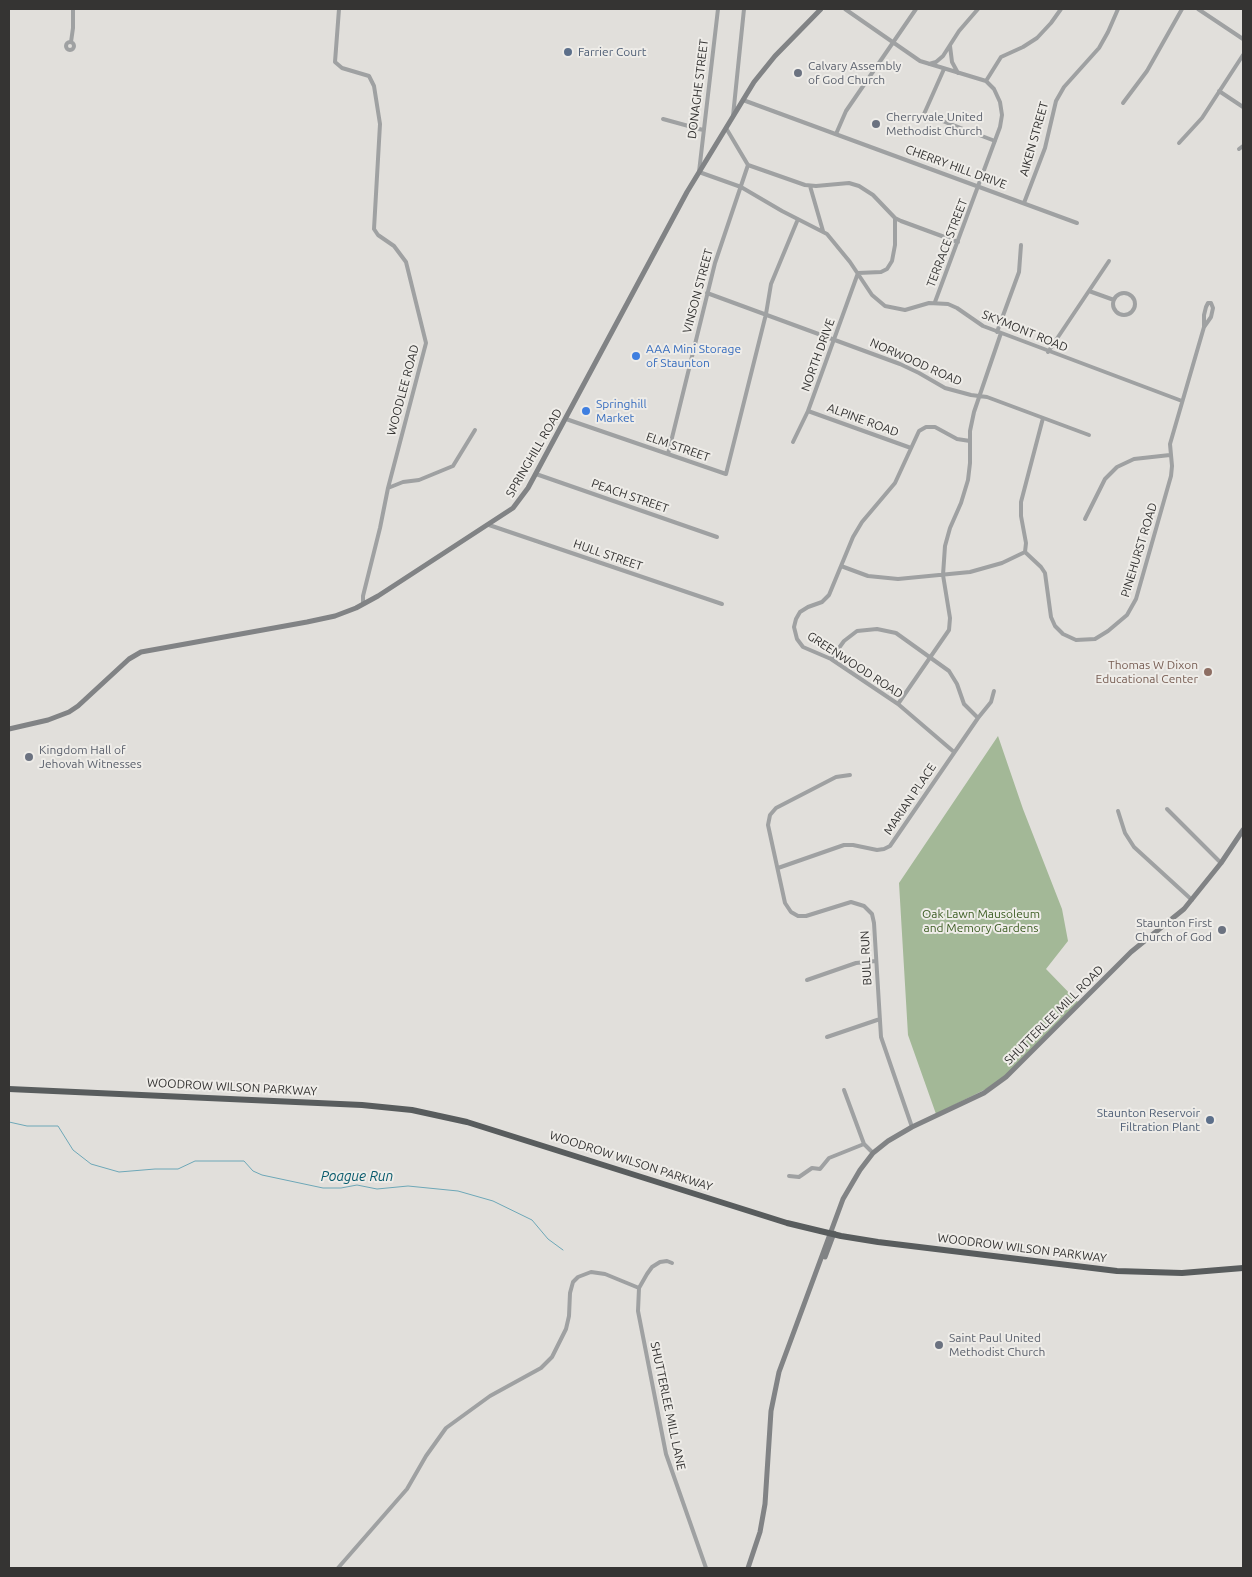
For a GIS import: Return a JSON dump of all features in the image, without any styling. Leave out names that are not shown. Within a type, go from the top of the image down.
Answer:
[{"type":"highway","name":"WOODROW WILSON PARKWAY","points":[[9,1089],[362,1105],[412,1110],[477,1125],[787,1223],[831,1234],[878,1242],[1117,1271],[1182,1273],[1243,1268]]},
{"type":"street","points":[[70,42],[73,31],[74,9]]},
{"type":"street","name":"WOODLEE ROAD","points":[[339,9],[335,62],[342,68],[369,76],[374,86],[380,124],[374,229],[378,235],[394,246],[406,262],[426,343],[388,488],[363,596],[363,604]]},
{"type":"street","name":"DONAGHE STREET","points":[[699,172],[718,9]]},
{"type":"street","points":[[733,118],[744,9]]},
{"type":"street","name":"SPRINGHILL ROAD","points":[[9,729],[56,718],[69,712],[78,706],[125,662],[141,652],[328,618],[347,612],[363,604],[508,512],[517,504],[536,474],[699,172],[757,77],[821,9]]},
{"type":"street","points":[[845,9],[917,60],[928,65],[986,81],[1001,57],[1037,38],[1049,26],[1061,9]]},
{"type":"street","points":[[836,134],[846,111],[916,9]]},
{"type":"street","points":[[928,65],[939,60],[959,31],[978,9]]},
{"type":"street","name":"AIKEN STREET","points":[[1024,203],[1045,148],[1052,111],[1058,97],[1099,48],[1118,9]]},
{"type":"street","points":[[1123,103],[1147,71],[1182,9]]},
{"type":"street","points":[[1198,9],[1243,39]]},
{"type":"street","points":[[950,46],[952,62],[958,74]]},
{"type":"street","points":[[1179,143],[1202,118],[1243,55]]},
{"type":"street","points":[[944,69],[924,114],[995,140]]},
{"type":"street","name":"TERRACE STREET","points":[[935,302],[1001,123],[1002,109],[996,93],[986,81]]},
{"type":"street","points":[[1219,91],[1243,106]]},
{"type":"street","name":"CHERRY HILL DRIVE","points":[[743,100],[1077,222]]},
{"type":"street","points":[[663,119],[703,130]]},
{"type":"street","points":[[726,128],[748,165],[810,186],[848,183],[859,186],[873,195],[895,218],[958,242]]},
{"type":"street","name":"VINSON STREET","points":[[668,454],[715,263],[748,165]]},
{"type":"street","points":[[699,172],[741,186],[798,219],[823,231],[838,246],[874,297],[891,308],[908,310],[935,302]]},
{"type":"street","points":[[810,186],[823,231]]},
{"type":"street","points":[[858,273],[881,272],[888,266],[894,251],[895,218]]},
{"type":"street","points":[[766,314],[772,280],[798,219]]},
{"type":"street","points":[[898,704],[947,635],[950,625],[943,575],[944,548],[968,480],[973,416],[1019,272],[1021,245]]},
{"type":"street","points":[[1048,352],[1109,261]]},
{"type":"street","name":"NORTH DRIVE","points":[[793,442],[808,411],[858,273]]},
{"type":"street","points":[[1089,291],[1114,300]]},
{"type":"street","name":"NORWOOD ROAD","points":[[707,293],[906,366],[945,388],[979,396],[1089,435]]},
{"type":"street","points":[[1128,293],[1135,299],[1135,308],[1128,314],[1120,314],[1114,308],[1114,300],[1119,294],[1128,293]]},
{"type":"street","name":"SKYMONT ROAD","points":[[935,302],[956,308],[979,325],[1182,401]]},
{"type":"street","name":"PINEHURST ROAD","points":[[1025,552],[1041,567],[1046,575],[1049,612],[1052,621],[1063,634],[1076,640],[1088,640],[1102,636],[1122,619],[1135,601],[1171,476],[1170,445],[1204,327],[1206,307],[1208,303],[1211,303],[1214,308],[1211,317],[1204,327]]},
{"type":"street","name":"ELM STREET","points":[[566,419],[726,474],[766,314]]},
{"type":"street","name":"ALPINE ROAD","points":[[808,411],[911,448]]},
{"type":"street","points":[[841,566],[862,575],[886,579],[943,575],[985,568],[1025,552],[1026,543],[1021,516],[1021,502],[1043,418]]},
{"type":"street","name":"GREENWOOD ROAD","points":[[954,752],[898,704],[831,659],[801,645],[796,637],[794,625],[797,616],[802,611],[822,602],[829,596],[855,533],[893,487],[918,432],[929,427],[940,429],[957,439],[970,441]]},
{"type":"street","points":[[388,488],[403,482],[419,480],[454,466],[474,430]]},
{"type":"street","points":[[1085,519],[1105,479],[1117,467],[1139,458],[1170,455]]},
{"type":"street","name":"PEACH STREET","points":[[536,474],[717,537]]},
{"type":"street","name":"HULL STREET","points":[[489,525],[722,604]]},
{"type":"street","points":[[831,659],[848,637],[859,631],[873,629],[891,631],[931,657],[952,674],[964,704],[978,718]]},
{"type":"street","name":"MARIAN PLACE","points":[[778,868],[844,845],[877,850],[888,846],[991,701],[994,691]]},
{"type":"street","name":"BULL RUN","points":[[850,775],[836,777],[776,808],[772,812],[768,825],[787,907],[795,915],[806,916],[851,902],[859,903],[868,909],[874,922],[883,1045],[912,1127]]},
{"type":"street","points":[[1167,809],[1221,863]]},
{"type":"street","points":[[1118,811],[1125,833],[1134,847],[1192,900]]},
{"type":"street","name":"SHUTTERLEE MILL ROAD","points":[[748,1568],[760,1532],[765,1504],[773,1396],[782,1361],[809,1292],[823,1263],[831,1234],[854,1180],[872,1153],[912,1127],[984,1093],[1001,1082],[1131,952],[1179,914],[1221,863],[1243,830]]},
{"type":"street","points":[[807,980],[856,963],[876,961]]},
{"type":"street","points":[[827,1037],[880,1019]]},
{"type":"street","points":[[844,1090],[864,1144],[872,1153]]},
{"type":"street","points":[[788,1176],[799,1176],[812,1168],[820,1169],[829,1158],[864,1144]]},
{"type":"street","points":[[338,1568],[407,1489],[426,1456],[446,1428],[490,1396],[541,1368],[552,1356],[566,1332],[570,1293],[573,1282],[578,1277],[591,1272],[605,1274],[639,1288],[647,1274],[657,1263],[664,1261],[672,1263]]},
{"type":"street","name":"SHUTTERLEE MILL LANE","points":[[639,1288],[638,1311],[666,1454],[706,1568]]},
{"type":"green space","name":"Oak Lawn Mausoleum and Memory Gardens","points":[[998,736],[1023,809],[1062,909],[1068,941],[1046,969],[1078,1002],[1004,1077],[986,1089],[936,1114],[908,1035],[899,883]]},
{"type":"waterway","name":"Poague Run","points":[[9,1122],[27,1126],[58,1126],[73,1150],[91,1164],[119,1172],[178,1169],[195,1161],[244,1161],[253,1171],[262,1175],[323,1188],[341,1188],[357,1185],[377,1189],[408,1186],[458,1191],[493,1201],[532,1220],[548,1239],[563,1250]]},
{"type":"place","name":"Farrier Court","points":[[568,52]]},
{"type":"place","name":"Calvary Assembly of God Church","points":[[798,73]]},
{"type":"place","name":"Cherryvale United Methodist Church","points":[[876,124]]},
{"type":"place","name":"AAA Mini Storage of Staunton","points":[[636,356]]},
{"type":"place","name":"Springhill Market","points":[[586,411]]},
{"type":"place","name":"Thomas W Dixon Educational Center","points":[[1208,672]]},
{"type":"place","name":"Kingdom Hall of Jehovah Witnesses","points":[[29,757]]},
{"type":"place","name":"Staunton First Church of God","points":[[1222,930]]},
{"type":"place","name":"Staunton Reservoir Filtration Plant","points":[[1210,1120]]},
{"type":"place","name":"Saint Paul United Methodist Church","points":[[939,1345]]}]
